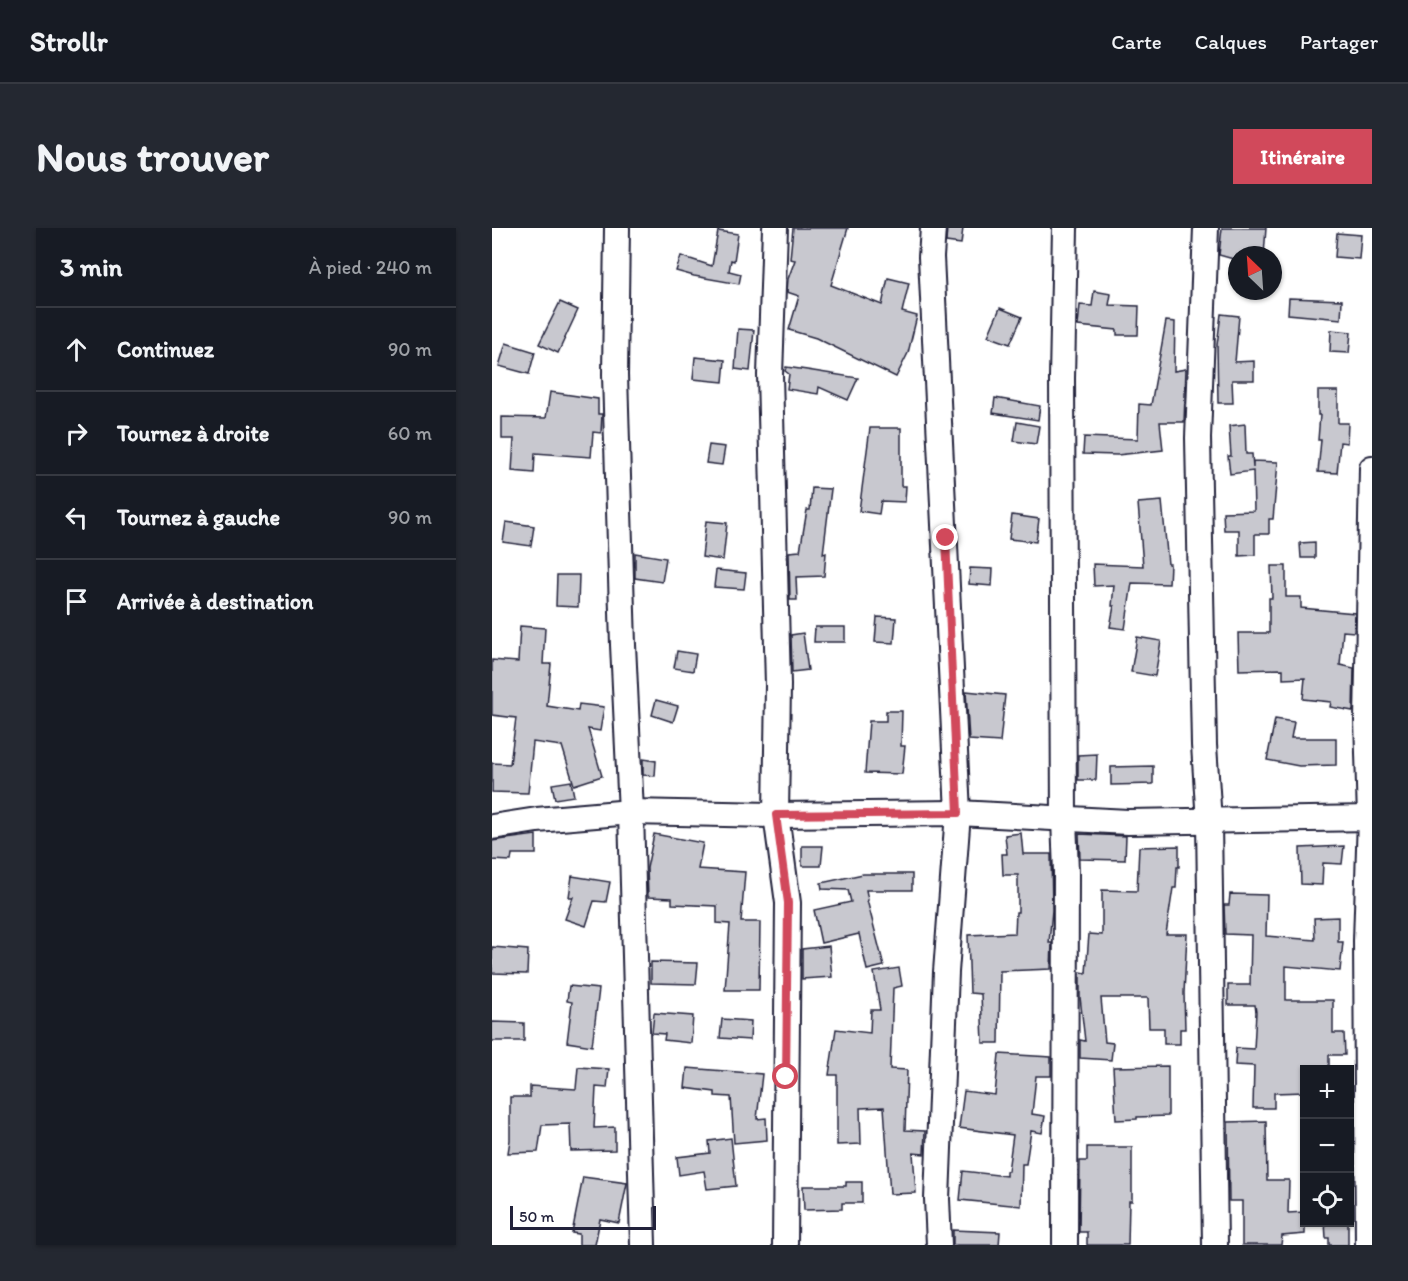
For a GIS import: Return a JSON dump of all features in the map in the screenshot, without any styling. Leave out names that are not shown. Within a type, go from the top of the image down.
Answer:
[{"type":"street","points":[[617,228],[615,375],[623,645],[631,812],[643,1245]]},
{"type":"street","points":[[775,228],[770,375],[778,685],[776,815],[788,903],[785,1245]]},
{"type":"street","points":[[933,228],[932,258],[958,813],[946,984],[937,1199],[939,1245]]},
{"type":"street","points":[[1065,228],[1062,378],[1066,872],[1065,1245]]},
{"type":"street","points":[[1206,228],[1198,438],[1204,745],[1209,822],[1215,1245]]},
{"type":"street","points":[[1368,1245],[1366,941],[1371,818],[1367,720],[1372,468]]},
{"type":"street","points":[[492,827],[537,820],[631,812],[776,815],[958,813],[1128,822],[1371,818]]},
{"type":"building","points":[[793,228],[848,228],[831,285],[882,305],[888,278],[909,283],[902,312],[917,316],[908,353],[896,377],[816,338],[789,330],[799,296],[787,292],[788,279],[795,260],[790,259]]},
{"type":"building","points":[[947,228],[963,228],[961,244],[946,242]]},
{"type":"building","points":[[1222,228],[1266,228],[1265,246],[1228,246],[1228,258],[1219,255]]},
{"type":"building","points":[[718,231],[738,234],[734,261],[731,260],[729,271],[741,274],[739,284],[676,271],[681,256],[712,266]]},
{"type":"building","points":[[1337,233],[1361,235],[1359,259],[1335,257]]},
{"type":"building","points":[[1094,291],[1111,294],[1109,305],[1139,306],[1138,335],[1117,335],[1117,330],[1078,326],[1080,305],[1092,306]]},
{"type":"building","points":[[1289,298],[1342,300],[1341,319],[1288,314]]},
{"type":"building","points":[[560,302],[578,310],[558,353],[539,344]]},
{"type":"building","points":[[1000,308],[1022,317],[1010,344],[988,336]]},
{"type":"building","points":[[1221,314],[1239,316],[1235,362],[1254,361],[1254,380],[1232,380],[1233,403],[1218,403],[1217,345]]},
{"type":"building","points":[[1166,321],[1175,322],[1174,371],[1186,369],[1184,422],[1160,422],[1163,450],[1117,455],[1083,454],[1084,437],[1138,439],[1139,404],[1151,405]]},
{"type":"building","points":[[738,329],[754,330],[750,371],[735,369]]},
{"type":"building","points":[[1331,330],[1351,332],[1349,353],[1330,352]]},
{"type":"building","points":[[506,343],[535,352],[529,374],[499,366]]},
{"type":"building","points":[[695,357],[725,360],[723,382],[693,379]]},
{"type":"building","points":[[786,367],[858,378],[848,400],[819,387],[818,394],[787,389],[789,374],[785,371]]},
{"type":"building","points":[[1318,391],[1338,391],[1338,423],[1348,423],[1347,443],[1340,442],[1337,473],[1318,472],[1321,440],[1318,440],[1320,415],[1318,415]]},
{"type":"building","points":[[550,392],[598,399],[598,414],[602,414],[601,433],[593,432],[591,457],[535,453],[534,473],[512,471],[514,439],[502,439],[502,417],[546,418]]},
{"type":"building","points":[[995,398],[1040,406],[1038,420],[993,413]]},
{"type":"building","points":[[1017,422],[1039,426],[1036,444],[1014,441]]},
{"type":"building","points":[[1245,424],[1246,454],[1252,454],[1253,468],[1253,461],[1278,462],[1273,519],[1269,519],[1269,534],[1255,534],[1255,555],[1239,556],[1239,530],[1224,530],[1223,512],[1254,511],[1253,471],[1230,474],[1228,456],[1231,456],[1229,426]]},
{"type":"building","points":[[870,428],[901,428],[901,486],[906,486],[905,502],[881,501],[879,514],[859,511]]},
{"type":"building","points":[[709,445],[725,447],[722,465],[706,463]]},
{"type":"building","points":[[812,488],[831,489],[823,554],[826,553],[824,576],[796,577],[797,600],[790,600],[789,552],[800,551],[807,510],[810,510]]},
{"type":"building","points":[[1162,501],[1168,564],[1170,564],[1169,584],[1132,583],[1125,629],[1110,627],[1114,606],[1112,606],[1114,585],[1094,586],[1093,564],[1143,566],[1138,503]]},
{"type":"building","points":[[1012,515],[1039,519],[1036,542],[1009,539]]},
{"type":"building","points":[[706,521],[727,523],[723,560],[702,557]]},
{"type":"building","points":[[506,522],[534,526],[531,546],[503,542]]},
{"type":"building","points":[[1315,542],[1315,558],[1301,558],[1300,543]]},
{"type":"building","points":[[635,553],[666,558],[662,582],[635,578]]},
{"type":"building","points":[[1271,566],[1286,566],[1286,597],[1301,597],[1301,608],[1355,613],[1354,632],[1343,631],[1340,665],[1354,668],[1353,711],[1330,707],[1331,702],[1303,699],[1305,678],[1283,679],[1283,669],[1239,670],[1238,633],[1269,633],[1269,598],[1272,598]]},
{"type":"building","points":[[970,568],[993,569],[992,586],[969,584]]},
{"type":"building","points":[[716,570],[746,573],[744,589],[714,587]]},
{"type":"building","points":[[557,575],[579,575],[578,607],[556,606]]},
{"type":"building","points":[[877,617],[896,618],[894,643],[875,642]]},
{"type":"building","points":[[520,626],[545,628],[543,664],[551,664],[547,706],[578,711],[579,704],[604,707],[600,731],[588,729],[602,776],[574,785],[562,746],[533,742],[528,793],[492,792],[492,763],[510,764],[516,718],[492,715],[492,660],[518,662]]},
{"type":"building","points":[[815,627],[845,627],[845,642],[814,642]]},
{"type":"building","points":[[803,633],[808,670],[792,672],[791,635]]},
{"type":"building","points":[[1137,637],[1161,641],[1155,676],[1131,672]]},
{"type":"building","points":[[677,651],[696,654],[693,671],[674,668]]},
{"type":"building","points":[[966,691],[1005,695],[1000,742],[969,740]]},
{"type":"building","points":[[656,700],[678,706],[673,722],[652,715]]},
{"type":"building","points":[[886,711],[902,711],[901,746],[905,746],[902,774],[865,773],[869,721],[886,721]]},
{"type":"building","points":[[1275,719],[1294,722],[1291,738],[1336,738],[1336,765],[1299,766],[1267,760]]},
{"type":"building","points":[[1097,754],[1096,780],[1078,780],[1078,755]]},
{"type":"building","points":[[643,759],[656,761],[655,776],[643,775]]},
{"type":"building","points":[[1153,766],[1153,784],[1111,785],[1111,767]]},
{"type":"building","points":[[571,781],[574,796],[555,799],[552,784]]},
{"type":"building","points":[[1021,833],[1023,854],[1051,854],[1052,910],[1049,943],[1052,943],[1051,969],[1000,971],[999,1043],[983,1043],[981,994],[970,993],[968,935],[1015,933],[1016,912],[1018,912],[1018,875],[1003,875],[1002,854],[1007,854],[1005,835]]},
{"type":"building","points":[[654,834],[703,843],[698,869],[745,872],[741,922],[760,922],[759,990],[725,990],[730,924],[717,923],[717,906],[672,904],[672,898],[648,897],[647,868]]},
{"type":"building","points":[[1079,834],[1126,836],[1125,860],[1080,859]]},
{"type":"building","points":[[536,835],[536,854],[512,854],[511,861],[492,860],[492,841]]},
{"type":"building","points":[[802,846],[823,846],[821,866],[802,866]]},
{"type":"building","points":[[1179,846],[1176,888],[1173,888],[1166,934],[1187,934],[1185,1029],[1180,1029],[1180,1044],[1164,1044],[1164,1028],[1149,1028],[1148,998],[1101,998],[1105,1042],[1113,1043],[1111,1060],[1080,1058],[1080,1040],[1085,1041],[1080,997],[1080,972],[1086,973],[1089,934],[1102,935],[1102,890],[1137,891],[1139,847]]},
{"type":"building","points":[[1344,846],[1342,864],[1323,863],[1322,885],[1301,884],[1300,848]]},
{"type":"building","points":[[863,874],[912,874],[912,890],[866,890],[884,966],[867,970],[859,934],[821,943],[814,910],[851,902],[848,890],[822,889],[821,883]]},
{"type":"building","points":[[572,876],[610,882],[606,902],[594,901],[586,926],[565,919],[573,897],[569,897]]},
{"type":"building","points":[[1230,894],[1267,895],[1266,936],[1315,940],[1314,918],[1338,917],[1338,942],[1343,942],[1340,971],[1286,966],[1286,1000],[1333,1000],[1333,1033],[1344,1033],[1345,1055],[1329,1055],[1329,1065],[1300,1065],[1300,1092],[1274,1093],[1274,1108],[1253,1108],[1254,1066],[1235,1065],[1236,1048],[1254,1049],[1256,1012],[1255,1005],[1228,1005],[1228,985],[1250,985],[1251,935],[1225,934],[1224,905],[1229,905]]},
{"type":"building","points":[[829,946],[832,977],[802,979],[802,949]]},
{"type":"building","points":[[492,947],[528,950],[527,974],[492,973]]},
{"type":"building","points":[[651,962],[698,963],[696,984],[651,983]]},
{"type":"building","points":[[899,968],[902,986],[893,988],[890,1069],[907,1070],[905,1130],[925,1131],[924,1154],[913,1153],[916,1193],[890,1194],[884,1107],[860,1108],[861,1144],[837,1145],[837,1075],[829,1075],[836,1029],[870,1033],[871,1010],[880,1010],[874,972]]},
{"type":"building","points":[[569,986],[599,989],[592,1046],[567,1042],[572,1002],[567,1001]]},
{"type":"building","points":[[654,1013],[693,1016],[691,1043],[664,1040],[665,1034],[652,1033]]},
{"type":"building","points":[[722,1019],[751,1021],[750,1040],[720,1038]]},
{"type":"building","points":[[492,1022],[524,1023],[524,1041],[492,1041]]},
{"type":"building","points":[[999,1054],[1051,1057],[1051,1076],[1036,1076],[1032,1114],[1045,1116],[1042,1133],[1031,1131],[1026,1164],[1022,1164],[1021,1206],[960,1200],[963,1171],[1006,1176],[1006,1171],[1008,1171],[1013,1135],[959,1128],[964,1091],[995,1095]]},
{"type":"building","points":[[1168,1066],[1168,1116],[1116,1120],[1113,1067]]},
{"type":"building","points":[[578,1067],[609,1069],[607,1088],[596,1087],[594,1128],[615,1127],[615,1150],[571,1151],[570,1124],[542,1125],[538,1152],[508,1153],[510,1097],[530,1097],[530,1086],[576,1089]]},
{"type":"building","points":[[687,1068],[762,1074],[757,1119],[766,1118],[767,1140],[734,1143],[731,1097],[715,1096],[715,1092],[685,1088]]},
{"type":"building","points":[[1266,1121],[1267,1180],[1289,1180],[1288,1213],[1300,1212],[1300,1227],[1305,1227],[1305,1234],[1282,1236],[1281,1245],[1242,1245],[1242,1201],[1229,1201],[1228,1122]]},
{"type":"building","points":[[731,1138],[736,1186],[707,1189],[704,1171],[679,1175],[677,1157],[710,1153],[709,1141]]},
{"type":"building","points":[[1087,1147],[1132,1147],[1132,1201],[1129,1201],[1128,1245],[1087,1245],[1087,1232],[1079,1232],[1080,1161],[1087,1161]]},
{"type":"building","points":[[583,1177],[627,1183],[619,1223],[600,1219],[595,1245],[579,1245],[579,1234],[572,1233]]},
{"type":"building","points":[[846,1182],[862,1182],[862,1203],[842,1203],[842,1209],[804,1210],[803,1186],[846,1186]]},
{"type":"building","points":[[1325,1227],[1348,1227],[1348,1245],[1329,1245],[1329,1238],[1326,1238]]},
{"type":"building","points":[[953,1230],[1000,1232],[999,1245],[953,1245]]},
{"type":"route","points":[[786,1077],[788,903],[776,815],[958,813],[946,538]]}]
